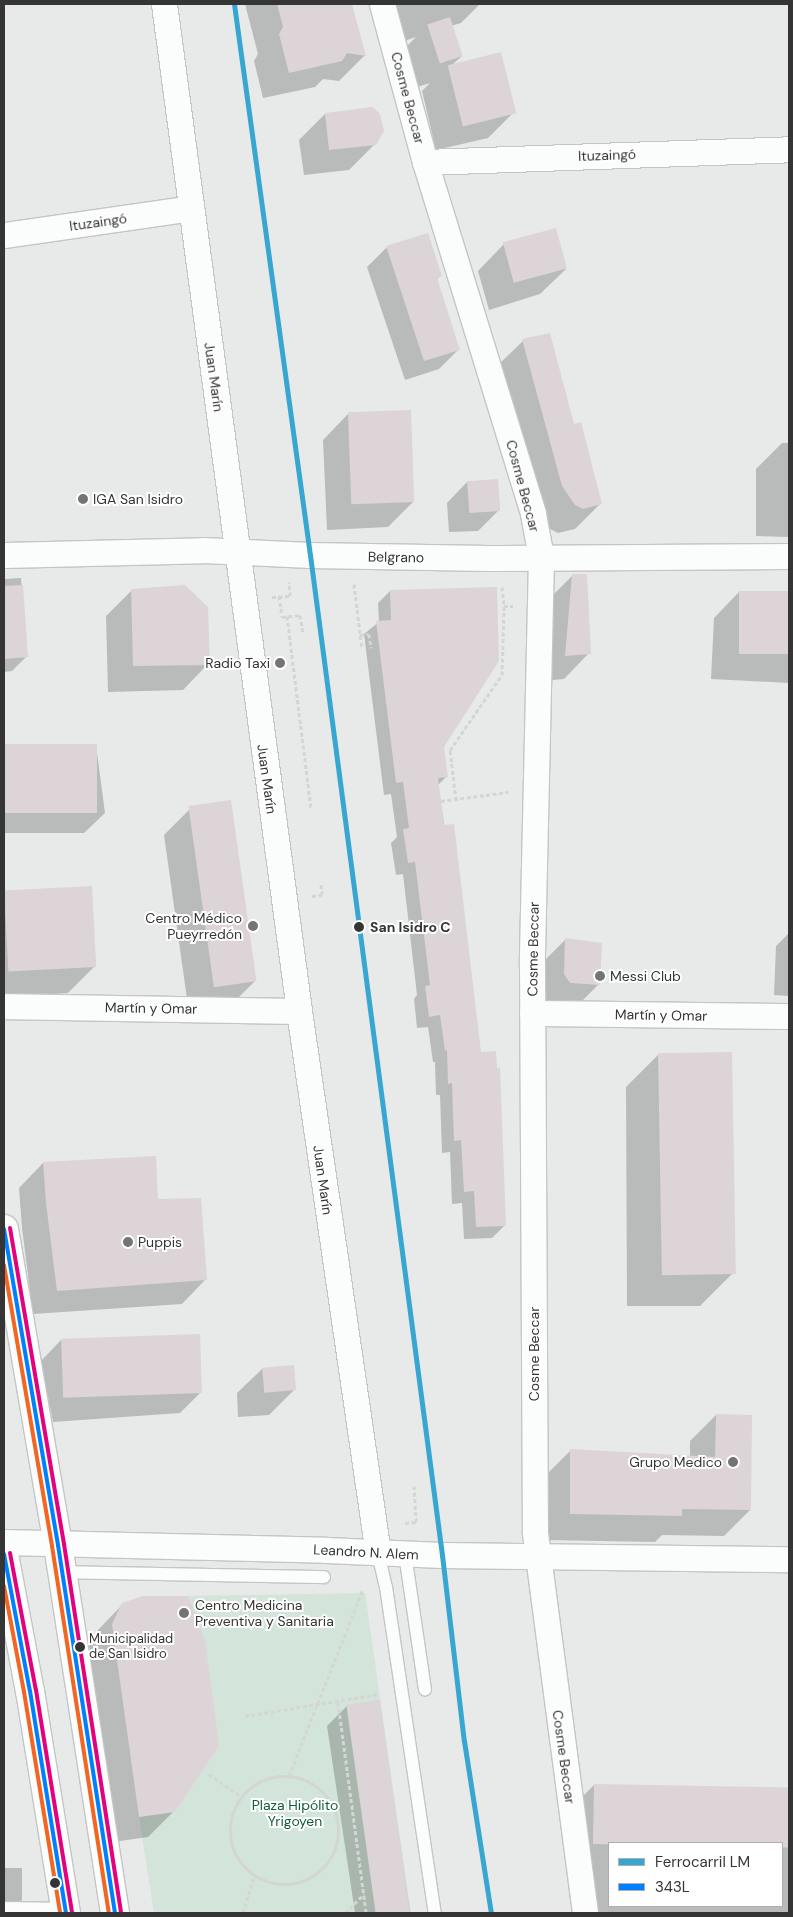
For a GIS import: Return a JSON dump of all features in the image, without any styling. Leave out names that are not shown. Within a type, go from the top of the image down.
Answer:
[{"type":"main road","points":[[4,1229],[58,1545],[115,1913]]},
{"type":"main road","points":[[4,1554],[30,1691],[66,1911]]},
{"type":"street","name":"Juan Marín","points":[[164,4],[299,1011],[378,1553]]},
{"type":"street","name":"Cosme Beccar","points":[[382,4],[425,162],[533,514],[541,557],[532,1013],[537,1556],[585,1913]]},
{"type":"street","name":"Ituzaingó","points":[[425,162],[789,149]]},
{"type":"street","name":"Ituzaingó","points":[[4,235],[191,208]]},
{"type":"street","name":"Belgrano","points":[[4,556],[236,551],[350,556],[789,556]]},
{"type":"street","name":"Martín y Omar","points":[[4,1006],[299,1011]]},
{"type":"street","name":"Martín y Omar","points":[[532,1013],[789,1016]]},
{"type":"street","name":"Leandro N. Alem","points":[[4,1542],[405,1554],[789,1559]]},
{"type":"lane","points":[[378,1553],[386,1587],[435,1913]]},
{"type":"lane","points":[[405,1554],[425,1690]]},
{"type":"lane","points":[[61,1572],[324,1577]]},
{"type":"lane","points":[[4,1908],[66,1911]]},
{"type":"path","points":[[350,556],[362,649]]},
{"type":"path","points":[[279,596],[282,617],[300,615],[303,634]]},
{"type":"path","points":[[288,616],[311,809]]},
{"type":"path","points":[[360,635],[369,634],[371,648]]},
{"type":"path","points":[[456,800],[450,750],[502,675]]},
{"type":"path","points":[[441,801],[479,796]]},
{"type":"path","points":[[321,884],[321,889]]},
{"type":"path","points":[[414,1486],[414,1495]]},
{"type":"path","points":[[289,1776],[363,1589],[386,1587]]},
{"type":"path","points":[[245,1716],[379,1694]]},
{"type":"path","points":[[338,1702],[366,1913]]},
{"type":"path","points":[[208,1774],[241,1796]]},
{"type":"path","points":[[289,1776],[306,1781],[321,1791],[332,1805],[337,1822],[337,1839],[331,1856],[321,1870],[306,1880],[288,1884],[271,1882],[254,1876],[241,1864],[232,1848],[229,1830],[232,1812],[241,1796],[254,1784],[271,1777],[289,1776]]},
{"type":"path","points":[[243,1913],[254,1876]]},
{"type":"path","points":[[345,1913],[364,1894]]},
{"type":"green space","name":"Plaza Hipólito Yrigoyen","points":[[365,1593],[411,1913],[154,1913],[139,1817],[175,1812],[219,1746],[188,1596]]},
{"type":"building","points":[[277,4],[352,4],[366,56],[347,53],[342,61],[289,73],[279,34],[283,27]]},
{"type":"building","points":[[450,17],[463,56],[440,63],[427,24]]},
{"type":"building","points":[[501,52],[516,113],[463,126],[448,65]]},
{"type":"building","points":[[373,107],[380,114],[384,131],[376,145],[329,150],[325,113]]},
{"type":"building","points":[[556,228],[567,269],[514,283],[503,242]]},
{"type":"building","points":[[428,233],[442,276],[437,278],[460,350],[424,361],[386,246]]},
{"type":"building","points":[[550,333],[574,424],[581,422],[602,504],[583,509],[575,505],[562,486],[522,339]]},
{"type":"building","points":[[411,410],[414,502],[351,504],[348,412]]},
{"type":"building","points":[[498,479],[500,511],[469,513],[467,481]]},
{"type":"building","points":[[572,574],[587,574],[591,654],[565,656]]},
{"type":"building","points":[[23,585],[28,657],[4,659],[4,586]]},
{"type":"building","points":[[185,585],[208,607],[210,665],[133,666],[131,589]]},
{"type":"building","points":[[497,587],[499,661],[444,747],[448,777],[438,778],[444,825],[454,824],[481,1052],[496,1051],[497,1068],[500,1068],[506,1226],[476,1227],[474,1191],[464,1192],[461,1140],[454,1141],[452,1083],[448,1084],[447,1050],[445,1051],[440,1015],[429,1017],[425,986],[430,985],[415,862],[408,863],[403,829],[409,828],[403,782],[396,783],[376,621],[391,620],[390,590]]},
{"type":"building","points":[[739,591],[789,591],[789,654],[739,654]]},
{"type":"building","points":[[4,744],[97,744],[97,813],[4,813]]},
{"type":"building","points":[[231,800],[256,981],[214,987],[188,806]]},
{"type":"building","points":[[92,886],[96,967],[8,971],[4,891]]},
{"type":"building","points":[[565,938],[602,943],[600,985],[570,983],[564,974]]},
{"type":"building","points":[[732,1052],[736,1274],[662,1275],[658,1053]]},
{"type":"building","name":"Puppis","points":[[156,1156],[158,1199],[201,1198],[207,1280],[57,1291],[43,1162]]},
{"type":"building","points":[[200,1334],[202,1393],[63,1398],[61,1339]]},
{"type":"building","points":[[294,1365],[296,1390],[264,1393],[262,1368]]},
{"type":"building","points":[[716,1414],[752,1415],[751,1510],[682,1509],[682,1516],[570,1514],[570,1449],[715,1457]]},
{"type":"building","name":"Municipalidad de San Isidro","points":[[143,1596],[188,1596],[205,1640],[219,1746],[175,1812],[139,1817],[112,1624],[122,1603]]},
{"type":"building","points":[[380,1700],[410,1913],[376,1913],[346,1705]]},
{"type":"building","points":[[594,1784],[789,1787],[788,1847],[783,1847],[783,1842],[608,1842],[608,1844],[593,1844]]},
{"type":"rail line","name":"LM","points":[[234,4],[310,555],[442,1555],[464,1741],[491,1913]]},
{"type":"transit line","points":[[10,1228],[64,1544],[121,1912]]},
{"type":"transit line","name":"343L","points":[[4,1229],[58,1545],[115,1913]]},
{"type":"transit line","points":[[4,1265],[52,1546],[109,1913]]},
{"type":"transit line","points":[[10,1553],[36,1690],[72,1912]]},
{"type":"transit line","name":"343L","points":[[4,1554],[30,1691],[66,1913]]},
{"type":"transit line","points":[[4,1586],[24,1692],[60,1913]]},
{"type":"place","name":"IGA San Isidro","points":[[83,499]]},
{"type":"place","name":"Radio Taxi","points":[[280,663]]},
{"type":"place","name":"Centro Médico Pueyrredón","points":[[253,926]]},
{"type":"place","name":"San Isidro C","points":[[359,927]]},
{"type":"place","name":"Messi Club","points":[[600,976]]},
{"type":"place","name":"Puppis","points":[[128,1242]]},
{"type":"place","name":"Grupo Medico","points":[[733,1462]]},
{"type":"place","name":"Centro Medicina Preventiva y Sanitaria","points":[[184,1613]]},
{"type":"place","name":"Municipalidad de San Isidro","points":[[80,1647]]}]
